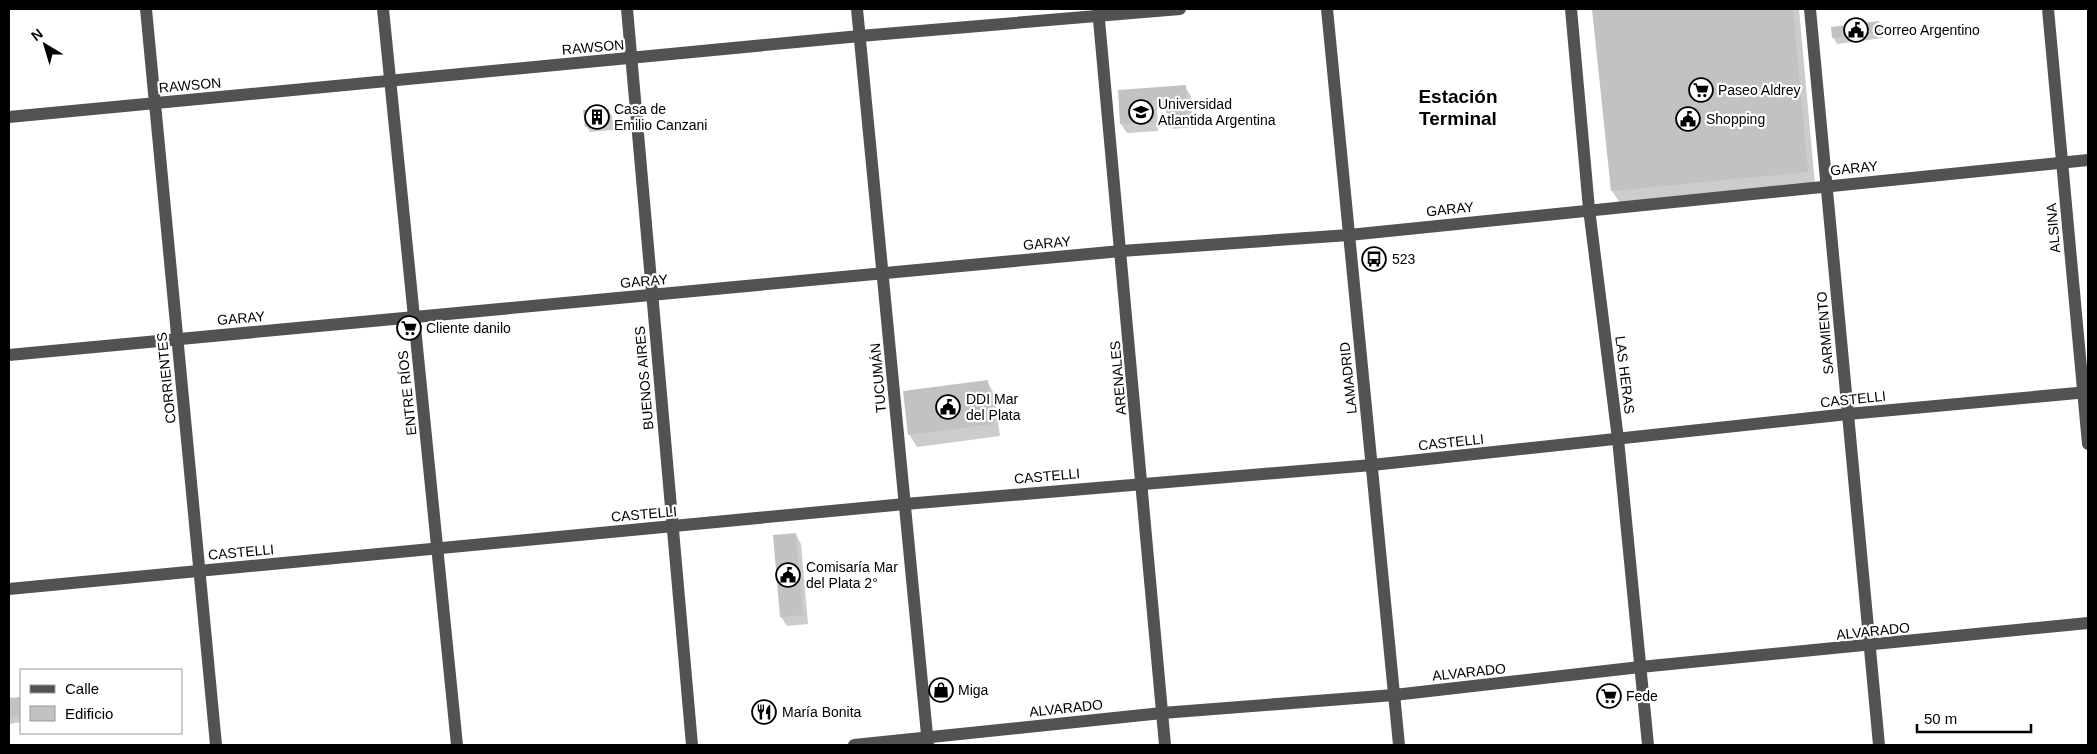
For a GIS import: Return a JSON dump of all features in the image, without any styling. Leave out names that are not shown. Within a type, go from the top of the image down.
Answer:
[{"type":"street","name":"CORRIENTES","points":[[146,9],[216,745]]},
{"type":"street","name":"ENTRE RÍOS","points":[[383,9],[457,745]]},
{"type":"street","name":"BUENOS AIRES","points":[[627,9],[692,745]]},
{"type":"street","name":"TUCUMÁN","points":[[857,9],[927,741]]},
{"type":"street","name":"RAWSON","points":[[9,117],[631,59],[1098,12],[1180,9]]},
{"type":"street","name":"LAMADRID","points":[[1327,9],[1399,745]]},
{"type":"street","name":"LAS HERAS","points":[[1571,9],[1589,209],[1618,439],[1648,745]]},
{"type":"street","name":"SARMIENTO","points":[[1810,9],[1879,745]]},
{"type":"street","name":"ALSINA","points":[[2048,9],[2086,392],[2088,444]]},
{"type":"street","name":"ARENALES","points":[[1098,12],[1166,745]]},
{"type":"street","name":"GARAY","points":[[9,355],[883,273],[1349,234],[2088,160]]},
{"type":"street","name":"CASTELLI","points":[[9,589],[905,504],[1372,465],[1848,414],[2086,392]]},
{"type":"street","name":"ALVARADO","points":[[854,745],[927,741],[1162,713],[1394,695],[1640,667],[2088,623]]},
{"type":"building","name":"Paseo Aldrey","points":[[1592,9],[1793,9],[1808,172],[1611,191]]},
{"type":"building","name":"Correo Argentino","points":[[1879,21],[1880,32],[1832,38],[1831,27]]},
{"type":"building","points":[[1186,85],[1188,118],[1167,119],[1165,99],[1152,100],[1153,122],[1120,124],[1118,90]]},
{"type":"building","name":"Casa de Emilio Canzani","points":[[609,109],[611,124],[585,127],[583,110]]},
{"type":"building","name":"DDI Mar del Plata","points":[[988,380],[993,424],[908,435],[903,391]]},
{"type":"building","name":"Comisaría Mar del Plata 2°","points":[[796,533],[803,615],[780,617],[773,535]]},
{"type":"building","points":[[20,697],[20,716],[9,717],[9,698]]},
{"type":"place","name":"Correo Argentino","points":[[1856,30]]},
{"type":"place","name":"Paseo Aldrey","points":[[1701,90]]},
{"type":"place","name":"Universidad Atlantida Argentina","points":[[1141,112]]},
{"type":"place","name":"Casa de Emilio Canzani","points":[[597,117]]},
{"type":"place","name":"Shopping","points":[[1688,119]]},
{"type":"place","name":"523","points":[[1374,259]]},
{"type":"place","name":"Cliente danilo","points":[[409,328]]},
{"type":"place","name":"DDI Mar del Plata","points":[[948,407]]},
{"type":"place","name":"Comisaría Mar del Plata 2°","points":[[788,575]]},
{"type":"place","name":"Miga","points":[[941,690]]},
{"type":"place","name":"Fede","points":[[1609,696]]},
{"type":"place","name":"María Bonita","points":[[764,712]]},
{"type":"district","name":"Estación Terminal","points":[[1458,107]]}]
